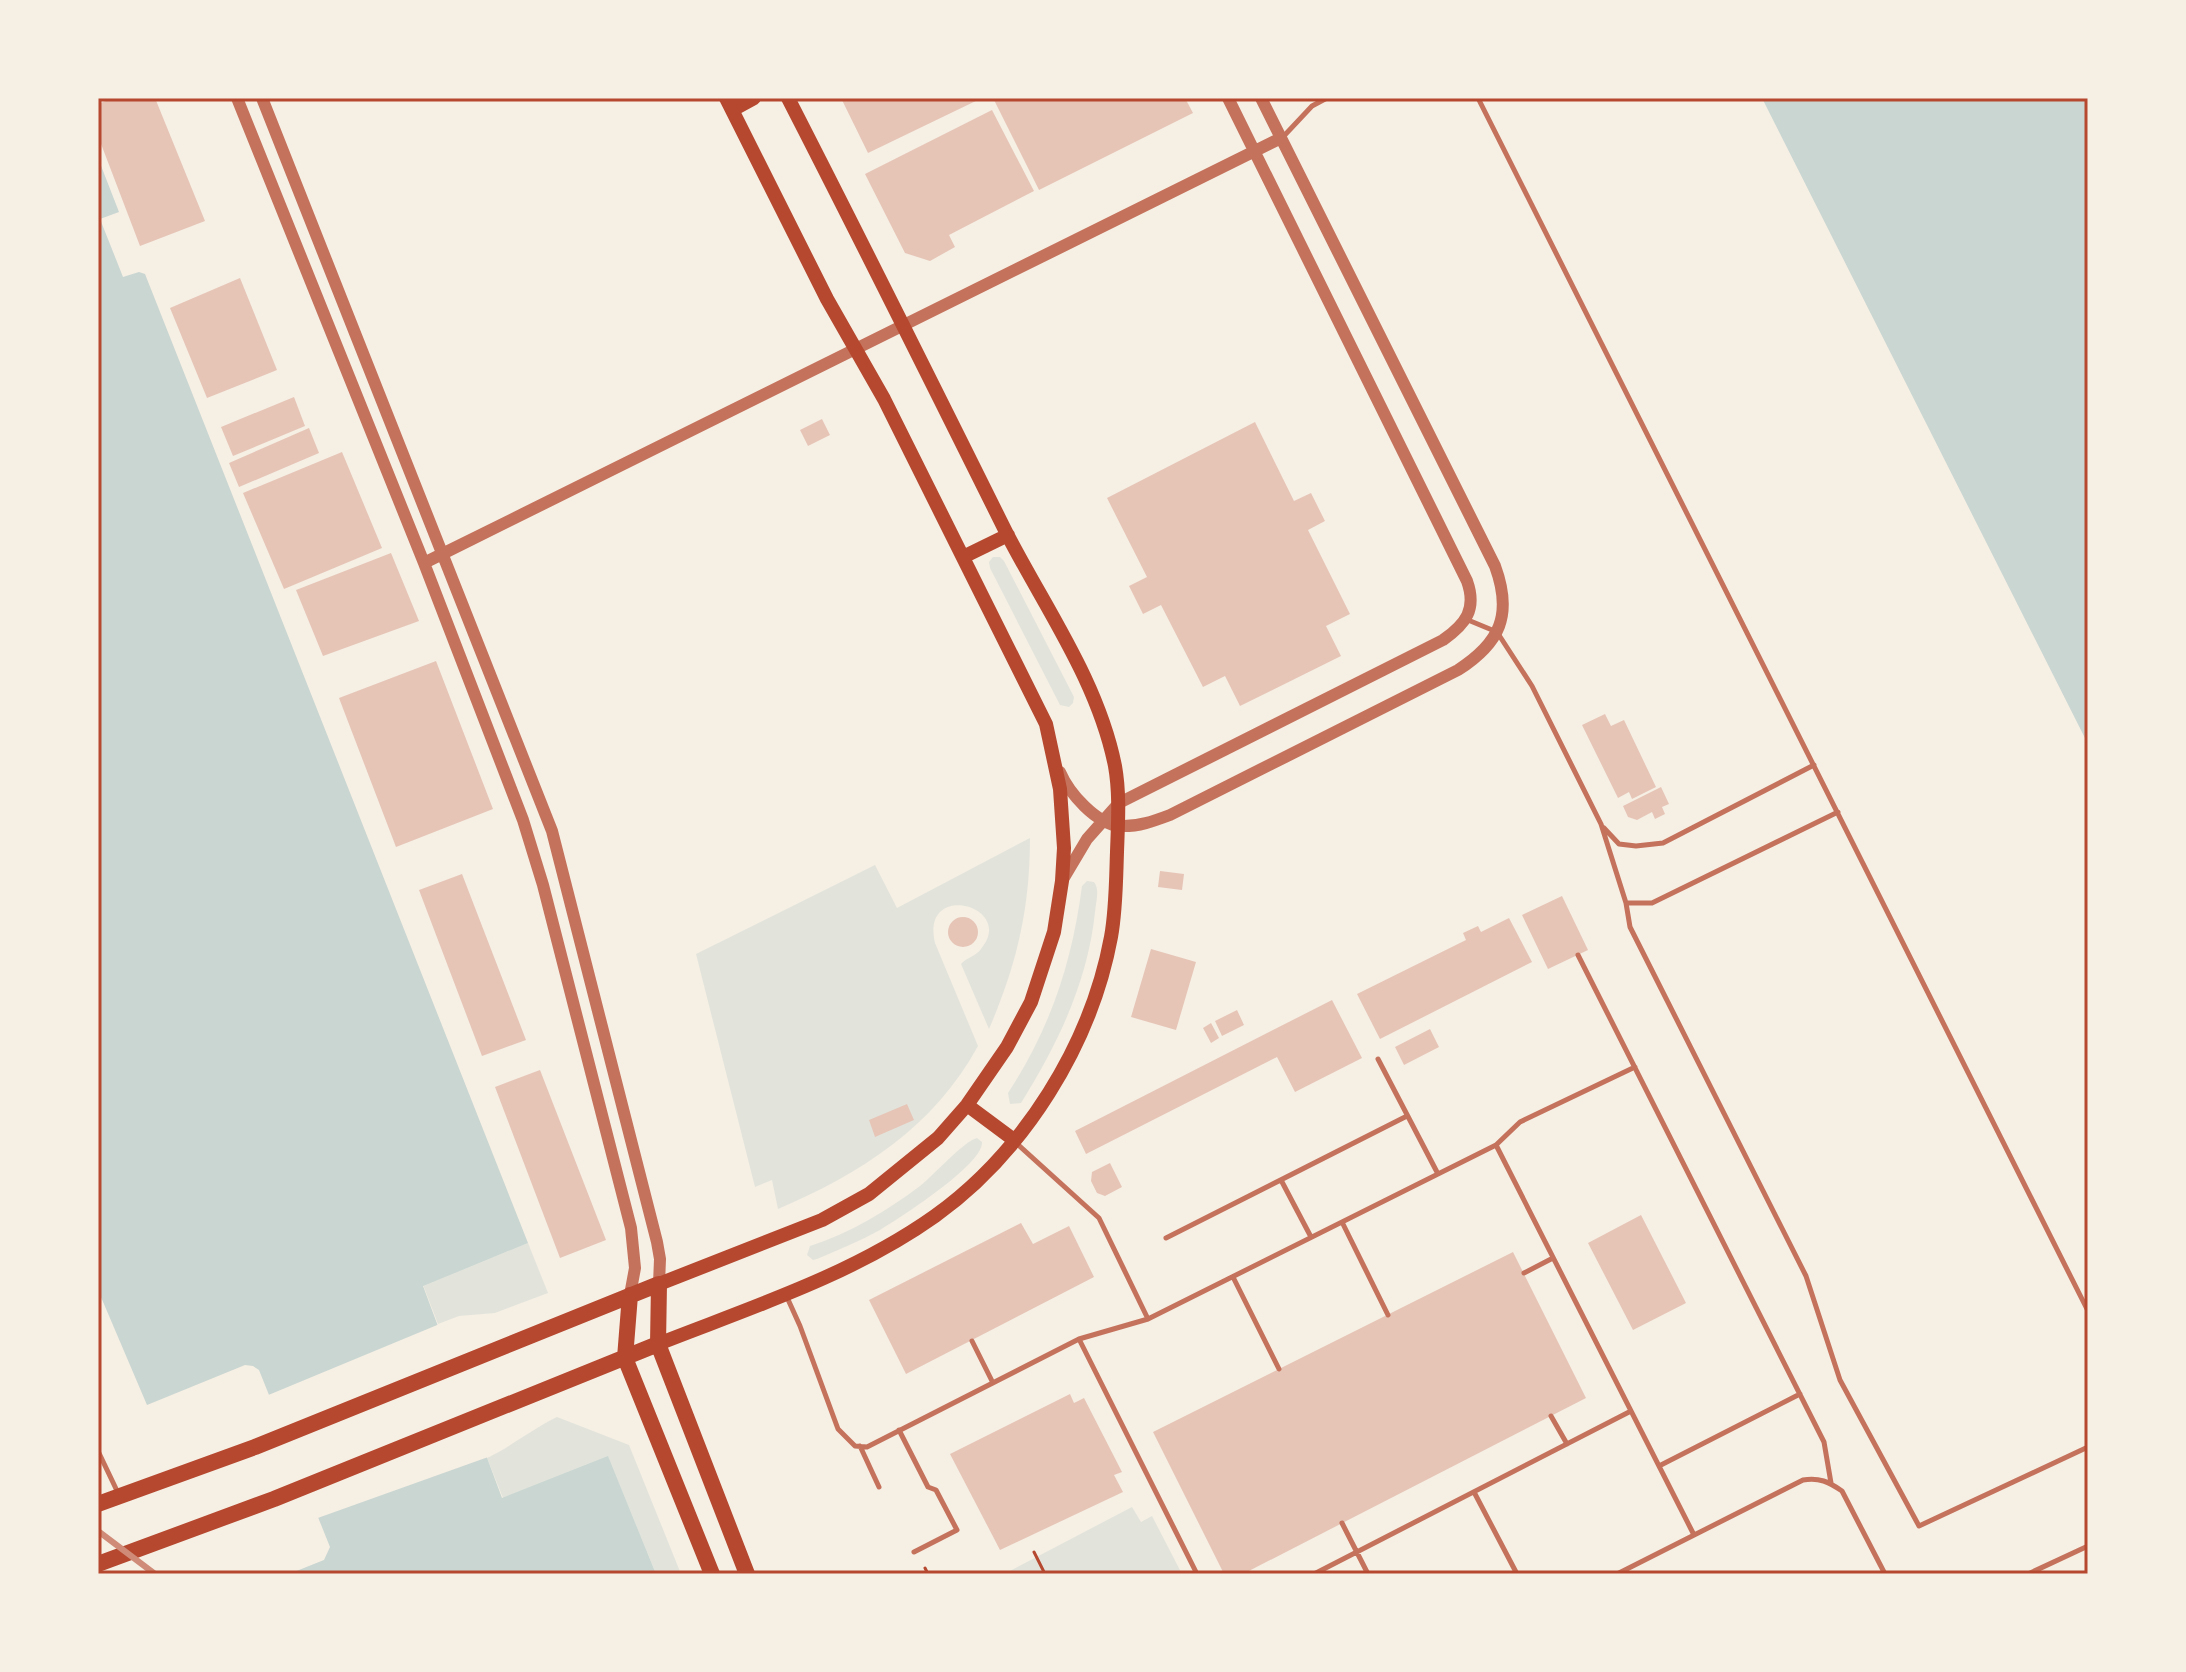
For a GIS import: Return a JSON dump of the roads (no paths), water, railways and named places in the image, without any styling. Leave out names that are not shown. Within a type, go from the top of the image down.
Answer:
[{"type":"main road","points":[[98,1504],[255,1447],[822,1220],[869,1194],[938,1138],[967,1105],[1007,1047],[1031,1002],[1051,942],[1062,881],[1064,848],[1060,789],[1046,724],[729,104],[754,98]]},
{"type":"main road","points":[[98,1564],[274,1499],[853,1264],[938,1214],[974,1182],[1046,1101],[1069,1060],[1101,978],[1111,936],[1111,823],[1119,803],[1115,766],[1097,702],[1008,535],[788,98]]},
{"type":"main road","points":[[963,557],[1008,535]]},
{"type":"main road","points":[[967,1105],[1014,1140]]},
{"type":"main road","points":[[659,1284],[658,1344],[747,1574]]},
{"type":"main road","points":[[630,1295],[625,1358],[712,1574]]},
{"type":"street","points":[[237,98],[424,563],[536,860],[631,1228],[635,1268],[630,1295]]},
{"type":"street","points":[[262,98],[540,797],[561,858],[657,1242],[659,1284]]},
{"type":"street","points":[[1119,803],[1435,644],[1457,630],[1472,607],[1467,581],[1228,98]]},
{"type":"street","points":[[1062,881],[1087,839],[1111,823],[1148,823],[1170,815],[1450,674],[1492,643],[1501,624],[1504,602],[1502,583],[1495,566],[1261,98]]},
{"type":"street","points":[[424,563],[1281,138]]},
{"type":"street","points":[[1054,758],[1071,790],[1111,823]]},
{"type":"lane","points":[[1281,138],[1312,106],[1327,98]]},
{"type":"lane","points":[[1478,98],[2088,1311]]},
{"type":"lane","points":[[1467,619],[1497,632],[1532,686],[1601,824],[1626,903],[1630,927],[1806,1276],[1840,1380],[1919,1526],[2088,1447]]},
{"type":"lane","points":[[1601,824],[1619,844],[1663,843],[1814,765]]},
{"type":"lane","points":[[1626,903],[1652,903],[1838,812]]},
{"type":"lane","points":[[1578,955],[1824,1442],[1831,1483]]},
{"type":"lane","points":[[1378,1059],[1438,1174]]},
{"type":"lane","points":[[785,1294],[838,1429],[855,1446],[867,1447],[1079,1339],[1148,1319],[1233,1277],[1496,1145],[1520,1122],[1635,1067]]},
{"type":"lane","points":[[1166,1238],[1407,1116]]},
{"type":"lane","points":[[1014,1140],[1099,1218],[1148,1319]]},
{"type":"lane","points":[[1496,1145],[1694,1535]]},
{"type":"lane","points":[[1281,1180],[1311,1237]]},
{"type":"lane","points":[[1342,1222],[1388,1315]]},
{"type":"lane","points":[[1524,1273],[1553,1258]]},
{"type":"lane","points":[[1233,1277],[1279,1369]]},
{"type":"lane","points":[[1079,1339],[1197,1574]]},
{"type":"lane","points":[[972,1341],[993,1383]]},
{"type":"lane","points":[[1659,1466],[1800,1394]]},
{"type":"lane","points":[[1314,1574],[1631,1411]]},
{"type":"lane","points":[[1551,1416],[1567,1444]]},
{"type":"lane","points":[[899,1430],[928,1487],[936,1490],[957,1530],[914,1552]]},
{"type":"lane","points":[[860,1446],[879,1487]]},
{"type":"lane","points":[[99,1454],[119,1496]]},
{"type":"lane","points":[[1617,1574],[1803,1480],[1816,1478],[1842,1491],[1885,1574]]},
{"type":"lane","points":[[1474,1492],[1517,1574]]},
{"type":"lane","points":[[1342,1523],[1368,1574]]},
{"type":"lane","points":[[2028,1574],[2088,1546]]},
{"type":"railway","points":[[98,1531],[155,1574]]}]
